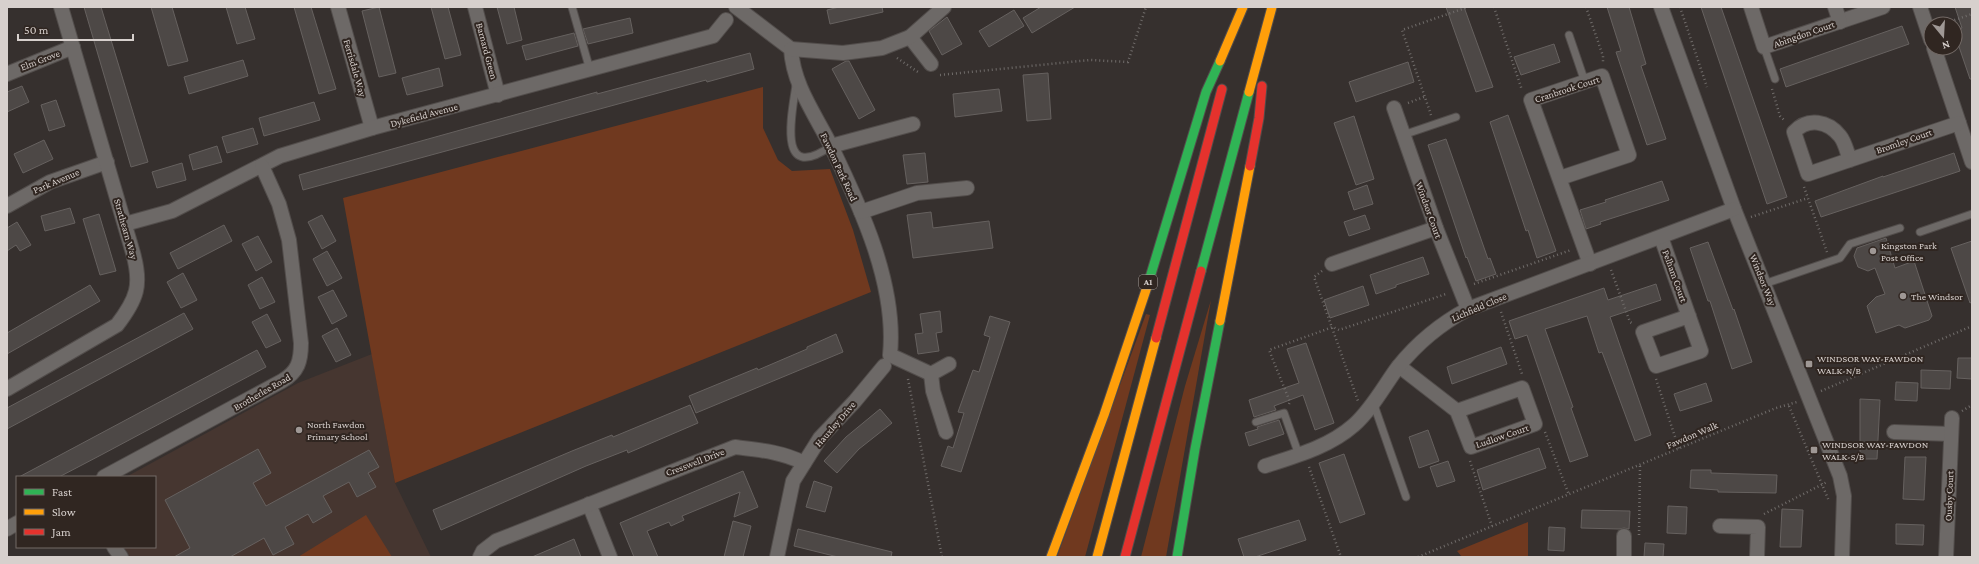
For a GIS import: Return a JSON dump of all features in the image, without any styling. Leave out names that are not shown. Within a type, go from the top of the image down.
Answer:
[{"type":"highway","name":"A1","points":[[1227,68],[1243,7]]},
{"type":"highway","name":"A1","points":[[1051,557],[1104,415],[1141,304],[1206,92],[1243,7]]},
{"type":"highway","points":[[1177,557],[1195,449],[1258,118],[1272,7]]},
{"type":"highway","points":[[1125,557],[1272,7]]},
{"type":"highway","name":"A1","points":[[1097,557],[1223,83]]},
{"type":"street","name":"Strathearn Way","points":[[7,389],[117,325],[129,310],[136,294],[138,281],[137,267],[125,224],[61,7]]},
{"type":"street","name":"Ferrisdale Way","points":[[338,7],[372,128]]},
{"type":"street","name":"Barnard Green","points":[[475,7],[498,95]]},
{"type":"street","points":[[736,7],[790,49],[843,53],[882,48],[910,37],[944,7]]},
{"type":"street","name":"Windsor Way","points":[[1661,7],[1737,215],[1810,396],[1840,476],[1844,496],[1842,557]]},
{"type":"street","name":"Abingdon Court","points":[[1750,7],[1764,47],[1883,7]]},
{"type":"street","name":"Abingdon Court","points":[[1834,7],[1840,22]]},
{"type":"street","name":"Dykefield Avenue","points":[[125,224],[172,211],[280,156],[372,128],[713,36],[726,20]]},
{"type":"street","points":[[910,37],[929,70]]},
{"type":"street","name":"Elm Grove","points":[[7,74],[73,48]]},
{"type":"street","name":"Fawdon Park Road","points":[[790,49],[797,82],[831,146],[861,212],[876,254],[891,316],[887,360]]},
{"type":"street","points":[[1937,56],[1972,162]]},
{"type":"street","name":"Cranbrook Court","points":[[1560,178],[1629,155],[1602,76],[1531,100],[1590,264]]},
{"type":"street","name":"Windsor Court","points":[[1394,108],[1436,228],[1468,309]]},
{"type":"street","points":[[1808,174],[1794,132],[1800,126],[1813,122],[1825,125],[1841,138],[1850,160]]},
{"type":"street","name":"Bromley Court","points":[[1808,174],[1959,123]]},
{"type":"street","points":[[831,146],[913,124]]},
{"type":"street","name":"Park Avenue","points":[[7,206],[50,182],[107,162]]},
{"type":"street","name":"Brotherlee Road","points":[[106,476],[292,376],[298,368],[301,357],[301,343],[289,240],[279,204],[262,166]]},
{"type":"street","points":[[861,212],[917,193],[967,188]]},
{"type":"street","name":"Lichfield Close","points":[[1266,466],[1328,444],[1354,425],[1399,366],[1423,339],[1446,321],[1468,309],[1661,236],[1737,215]]},
{"type":"street","points":[[1332,264],[1436,228]]},
{"type":"street","name":"Pelham Court","points":[[1656,366],[1701,350],[1661,236]]},
{"type":"street","name":"Pelham Court","points":[[1643,332],[1689,316]]},
{"type":"street","points":[[1643,332],[1656,366]]},
{"type":"street","points":[[887,360],[904,362],[932,374]]},
{"type":"street","name":"Hauxley Drive","points":[[777,557],[793,481],[820,438],[855,401],[887,360]]},
{"type":"street","points":[[932,374],[949,364]]},
{"type":"street","points":[[1399,366],[1457,411],[1522,388]]},
{"type":"street","points":[[932,374],[933,390],[946,432]]},
{"type":"street","name":"Ludlow Court","points":[[1457,411],[1471,447],[1535,424],[1522,388]]},
{"type":"street","name":"Ousby Court","points":[[1946,557],[1952,418]]},
{"type":"street","points":[[1894,432],[1951,434]]},
{"type":"street","name":"Cresswell Drive","points":[[480,557],[483,551],[496,541],[735,447],[763,450],[788,455],[804,463]]},
{"type":"street","points":[[589,504],[610,557]]},
{"type":"street","points":[[7,529],[16,524]]},
{"type":"street","points":[[1720,526],[1758,527],[1757,557]]},
{"type":"street","points":[[1624,557],[1630,538]]},
{"type":"street","points":[[115,548],[121,557]]},
{"type":"lane","points":[[572,7],[590,70]]},
{"type":"lane","points":[[1569,35],[1585,82]]},
{"type":"lane","points":[[1764,47],[1775,79]]},
{"type":"lane","points":[[797,82],[790,143],[796,153],[802,157],[817,156],[831,146]]},
{"type":"lane","points":[[1403,135],[1456,117]]},
{"type":"lane","points":[[1920,232],[1972,214]]},
{"type":"lane","points":[[1764,284],[1840,258],[1850,244],[1900,228]]},
{"type":"lane","points":[[1373,402],[1406,497]]},
{"type":"lane","points":[[1256,422],[1284,413],[1302,454]]},
{"type":"path","points":[[882,48],[917,72],[929,70],[940,75],[1090,60],[1128,62],[1146,7]]},
{"type":"path","points":[[1434,124],[1402,30],[1468,7]]},
{"type":"path","points":[[1494,7],[1526,101],[1531,100]]},
{"type":"path","points":[[1586,7],[1603,56],[1602,76]]},
{"type":"path","points":[[1775,79],[1772,90],[1780,116],[1794,132]]},
{"type":"path","points":[[1808,174],[1804,185],[1830,262]]},
{"type":"path","points":[[1737,215],[1808,198]]},
{"type":"path","points":[[1284,413],[1290,402],[1269,350],[1333,327],[1339,330],[1583,246]]},
{"type":"path","points":[[1607,257],[1630,322],[1643,332]]},
{"type":"path","points":[[1332,264],[1314,277],[1363,415]]},
{"type":"path","points":[[1496,299],[1522,370],[1522,388]]},
{"type":"path","name":"Fawdon Walk","points":[[1418,557],[1427,555],[1776,408],[1789,406],[1972,326]]},
{"type":"path","points":[[904,362],[942,557]]},
{"type":"path","points":[[1656,366],[1656,383],[1679,449]]},
{"type":"path","points":[[1789,406],[1831,508]]},
{"type":"path","points":[[1535,424],[1545,431],[1569,495]]},
{"type":"path","points":[[1471,447],[1470,460],[1492,527]]},
{"type":"path","points":[[1302,454],[1341,557]]},
{"type":"path","points":[[1630,538],[1640,534],[1640,466]]},
{"type":"path","points":[[1758,527],[1765,512],[1840,476]]},
{"type":"shaded area","points":[[763,87],[763,128],[778,160],[792,171],[830,169],[853,230],[871,292],[395,483],[343,198]]},
{"type":"shaded area","points":[[1211,300],[1166,557],[1141,557],[1185,386]]},
{"type":"shaded area","points":[[1146,314],[1150,315],[1085,557],[1057,557]]},
{"type":"shaded area","name":"North Fawdon Primary School","points":[[372,354],[395,483],[431,557],[130,557],[125,548],[156,548],[156,476],[128,476],[298,383]]},
{"type":"shaded area","points":[[366,515],[392,557],[298,557]]},
{"type":"shaded area","points":[[1528,522],[1528,557],[1462,557],[1457,551]]},
{"type":"building","points":[[84,7],[101,7],[148,162],[131,167]]},
{"type":"building","points":[[151,7],[172,7],[188,61],[168,66]]},
{"type":"building","points":[[226,7],[245,7],[255,39],[237,44]]},
{"type":"building","points":[[294,7],[311,7],[336,89],[319,94]]},
{"type":"building","points":[[379,7],[396,73],[379,77],[362,11]]},
{"type":"building","points":[[431,7],[448,7],[461,55],[445,59]]},
{"type":"building","points":[[497,7],[514,7],[522,40],[507,44]]},
{"type":"building","points":[[839,7],[882,7],[883,12],[830,24],[827,10]]},
{"type":"building","points":[[1041,7],[1075,7],[1032,33],[1023,18]]},
{"type":"building","points":[[1446,7],[1464,7],[1493,87],[1476,92]]},
{"type":"building","points":[[1607,7],[1629,7],[1646,64],[1641,66],[1666,139],[1647,145],[1616,52],[1621,51]]},
{"type":"building","points":[[1701,7],[1721,7],[1787,197],[1767,204]]},
{"type":"building","points":[[1955,7],[1972,7],[1972,79],[1970,79],[1962,56],[1963,16],[1958,16]]},
{"type":"building","points":[[1014,10],[1024,26],[989,47],[979,31]]},
{"type":"building","points":[[947,17],[962,44],[942,55],[929,31]]},
{"type":"building","points":[[630,18],[633,33],[588,44],[583,29]]},
{"type":"building","points":[[1902,26],[1909,44],[1786,87],[1780,69]]},
{"type":"building","points":[[574,33],[578,46],[526,60],[522,46]]},
{"type":"building","points":[[1554,44],[1560,62],[1521,75],[1514,57]]},
{"type":"building","points":[[750,53],[754,69],[707,82],[706,80],[303,190],[299,175],[597,92],[597,94]]},
{"type":"building","points":[[243,60],[248,76],[189,94],[184,77]]},
{"type":"building","points":[[846,61],[849,61],[875,110],[859,119],[832,69]]},
{"type":"building","points":[[1408,62],[1414,82],[1356,102],[1349,82]]},
{"type":"building","points":[[439,68],[443,86],[407,95],[402,78]]},
{"type":"building","points":[[1048,73],[1051,119],[1027,121],[1023,75]]},
{"type":"building","points":[[22,86],[29,102],[7,112],[7,92]]},
{"type":"building","points":[[999,89],[1002,111],[955,117],[953,94]]},
{"type":"building","points":[[56,100],[65,126],[49,131],[41,105]]},
{"type":"building","points":[[314,102],[320,120],[264,136],[259,118]]},
{"type":"building","points":[[1508,115],[1556,251],[1537,258],[1528,230],[1526,231],[1490,122]]},
{"type":"building","points":[[1354,116],[1374,179],[1356,185],[1334,123]]},
{"type":"building","points":[[253,128],[258,144],[227,153],[222,137]]},
{"type":"building","points":[[1446,139],[1488,259],[1490,258],[1496,274],[1476,281],[1467,257],[1466,258],[1428,145]]},
{"type":"building","points":[[44,140],[53,159],[23,173],[14,154]]},
{"type":"building","points":[[217,146],[222,162],[193,170],[189,155]]},
{"type":"building","points":[[925,153],[928,182],[907,184],[903,155]]},
{"type":"building","points":[[1954,153],[1960,171],[1821,217],[1815,201],[1883,176]]},
{"type":"building","points":[[182,163],[186,180],[157,188],[152,172]]},
{"type":"building","points":[[1662,181],[1669,200],[1600,222],[1601,224],[1586,229],[1580,210]]},
{"type":"building","points":[[1367,185],[1373,204],[1354,210],[1348,192]]},
{"type":"building","points":[[70,208],[75,223],[45,231],[41,216]]},
{"type":"building","points":[[931,212],[933,228],[989,221],[993,248],[913,258],[907,215]]},
{"type":"building","points":[[99,214],[116,271],[100,275],[83,219]]},
{"type":"building","points":[[322,215],[336,241],[322,249],[308,222]]},
{"type":"building","points":[[1365,215],[1370,229],[1349,236],[1344,222]]},
{"type":"building","points":[[17,222],[31,245],[20,251],[16,245],[7,251],[7,228]]},
{"type":"building","points":[[224,225],[232,241],[178,269],[170,253]]},
{"type":"building","points":[[258,236],[272,262],[256,271],[242,244]]},
{"type":"building","name":"The Windsor","points":[[1886,238],[1895,268],[1914,261],[1932,316],[1929,320],[1905,328],[1899,325],[1876,333],[1867,306],[1876,297],[1885,294],[1875,268],[1868,271],[1858,267],[1854,256],[1857,248]]},
{"type":"building","points":[[1972,241],[1972,302],[1970,303],[1951,248]]},
{"type":"building","points":[[1708,242],[1733,310],[1734,309],[1752,362],[1732,369],[1710,301],[1708,301],[1690,248]]},
{"type":"building","points":[[327,251],[342,278],[327,286],[313,259]]},
{"type":"building","points":[[1423,257],[1429,274],[1396,285],[1396,287],[1376,294],[1370,275]]},
{"type":"building","points":[[183,273],[197,300],[181,308],[167,282]]},
{"type":"building","points":[[262,277],[275,302],[260,309],[248,285]]},
{"type":"building","points":[[1656,284],[1661,300],[1610,317],[1651,435],[1635,441],[1602,352],[1599,353],[1587,316],[1545,329],[1573,407],[1571,408],[1588,456],[1570,462],[1527,335],[1515,339],[1509,321],[1604,288],[1608,300]]},
{"type":"building","points":[[90,285],[100,301],[7,354],[7,333]]},
{"type":"building","points":[[1363,286],[1369,305],[1330,318],[1324,300]]},
{"type":"building","points":[[333,290],[347,316],[332,324],[318,297]]},
{"type":"building","points":[[940,311],[942,332],[936,333],[939,351],[918,354],[915,334],[923,333],[920,314]]},
{"type":"building","points":[[184,313],[193,329],[7,429],[7,408]]},
{"type":"building","points":[[267,314],[281,341],[266,348],[252,322]]},
{"type":"building","points":[[990,316],[1010,322],[961,472],[941,466],[948,446],[953,448],[964,413],[958,412],[973,370],[979,372],[990,337],[984,335]]},
{"type":"building","points":[[337,328],[351,355],[336,362],[322,336]]},
{"type":"building","points":[[836,334],[843,352],[696,413],[689,396],[757,368],[758,370],[807,349],[807,347]]},
{"type":"building","points":[[1306,343],[1334,423],[1315,430],[1303,395],[1274,406],[1276,410],[1254,417],[1249,400],[1299,383],[1287,349]]},
{"type":"building","points":[[1501,347],[1507,364],[1452,384],[1447,367]]},
{"type":"building","points":[[257,350],[266,367],[61,476],[21,476]]},
{"type":"building","points":[[1958,358],[1972,358],[1972,379],[1957,378]]},
{"type":"building","points":[[1921,370],[1951,371],[1950,389],[1921,388]]},
{"type":"building","points":[[1896,382],[1918,383],[1917,401],[1895,400]]},
{"type":"building","points":[[1706,383],[1712,401],[1680,411],[1674,394]]},
{"type":"building","points":[[1860,399],[1880,400],[1877,459],[1860,459]]},
{"type":"building","points":[[690,405],[698,423],[628,453],[627,450],[586,466],[441,530],[433,510],[572,451],[612,435],[613,437]]},
{"type":"building","points":[[880,409],[892,423],[859,449],[837,473],[824,461],[846,437]]},
{"type":"building","points":[[1279,420],[1284,434],[1249,446],[1245,433],[1258,429],[1257,427]]},
{"type":"building","points":[[1428,430],[1439,461],[1419,468],[1409,437]]},
{"type":"building","points":[[1539,448],[1546,468],[1483,490],[1477,470]]},
{"type":"building","points":[[258,449],[271,473],[253,483],[266,506],[369,450],[379,467],[368,473],[376,487],[357,497],[349,482],[323,496],[332,512],[313,523],[308,514],[285,527],[294,544],[273,555],[264,538],[230,557],[174,557],[190,548],[165,500]]},
{"type":"building","points":[[1344,454],[1365,514],[1340,523],[1319,463]]},
{"type":"building","points":[[1905,457],[1926,457],[1924,500],[1903,499]]},
{"type":"building","points":[[1448,461],[1455,481],[1437,487],[1430,467]]},
{"type":"building","points":[[1691,470],[1711,470],[1711,473],[1777,475],[1776,493],[1718,492],[1718,490],[1690,488]]},
{"type":"building","points":[[743,471],[758,507],[734,517],[740,492],[682,516],[684,520],[671,526],[669,522],[647,531],[658,557],[634,557],[620,523]]},
{"type":"building","points":[[814,481],[832,487],[825,512],[806,507]]},
{"type":"building","points":[[1668,506],[1687,507],[1686,534],[1667,533]]},
{"type":"building","points":[[1782,509],[1803,510],[1801,547],[1780,547]]},
{"type":"building","points":[[1582,510],[1630,511],[1629,529],[1581,528]]},
{"type":"building","points":[[1299,520],[1306,540],[1255,557],[1244,557],[1238,539]]},
{"type":"building","points":[[733,521],[751,526],[743,557],[724,557]]},
{"type":"building","points":[[1896,524],[1924,525],[1923,545],[1896,544]]},
{"type":"building","points":[[1549,527],[1565,528],[1564,551],[1548,550]]},
{"type":"building","points":[[798,529],[892,552],[891,557],[838,557],[794,546]]},
{"type":"building","points":[[574,539],[581,557],[532,557]]},
{"type":"building","points":[[1645,543],[1664,544],[1663,557],[1644,557]]},
{"type":"traffic: fast","points":[[1148,284],[1206,92],[1220,61]]},
{"type":"traffic: fast","points":[[1201,271],[1249,92]]},
{"type":"traffic: fast","points":[[1177,557],[1195,449],[1220,321]]},
{"type":"traffic: slow","points":[[1220,61],[1243,7]]},
{"type":"traffic: slow","points":[[1249,92],[1272,7]]},
{"type":"traffic: slow","points":[[1220,321],[1250,166]]},
{"type":"traffic: slow","points":[[1051,557],[1104,415],[1148,284]]},
{"type":"traffic: slow","points":[[1097,557],[1156,338]]},
{"type":"traffic: jam","points":[[1250,166],[1259,118],[1262,86]]},
{"type":"traffic: jam","points":[[1156,338],[1222,89]]},
{"type":"traffic: jam","points":[[1125,557],[1201,271]]},
{"type":"place","name":"Kingston Park Post Office","points":[[1873,251]]},
{"type":"place","name":"The Windsor","points":[[1903,296]]},
{"type":"place","name":"WINDSOR WAY-FAWDON WALK-N/B","points":[[1809,364]]},
{"type":"place","name":"North Fawdon Primary School","points":[[299,430]]},
{"type":"place","name":"WINDSOR WAY-FAWDON WALK-S/B","points":[[1814,450]]}]
